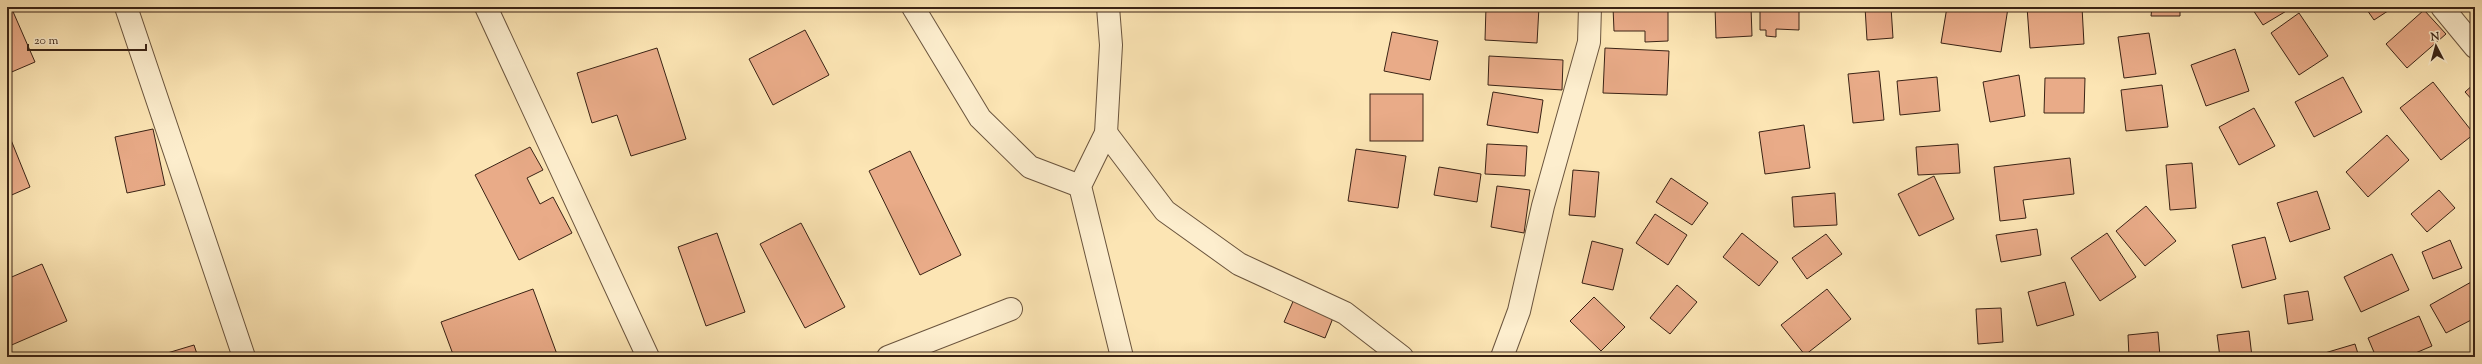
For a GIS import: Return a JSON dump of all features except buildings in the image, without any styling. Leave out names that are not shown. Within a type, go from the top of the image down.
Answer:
[{"type":"street","points":[[126,7],[244,357]]},
{"type":"street","points":[[486,7],[648,357]]},
{"type":"street","points":[[912,7],[980,118],[1030,167],[1080,186]]},
{"type":"street","points":[[1108,7],[1111,45],[1106,133],[1080,186],[1122,357]]},
{"type":"street","points":[[1502,357],[1519,311],[1543,206],[1589,42],[1590,7]]},
{"type":"street","points":[[2442,7],[2475,47]]},
{"type":"street","points":[[1106,133],[1165,211],[1239,264],[1345,313],[1402,357]]},
{"type":"street","points":[[888,357],[1011,309]]}]
